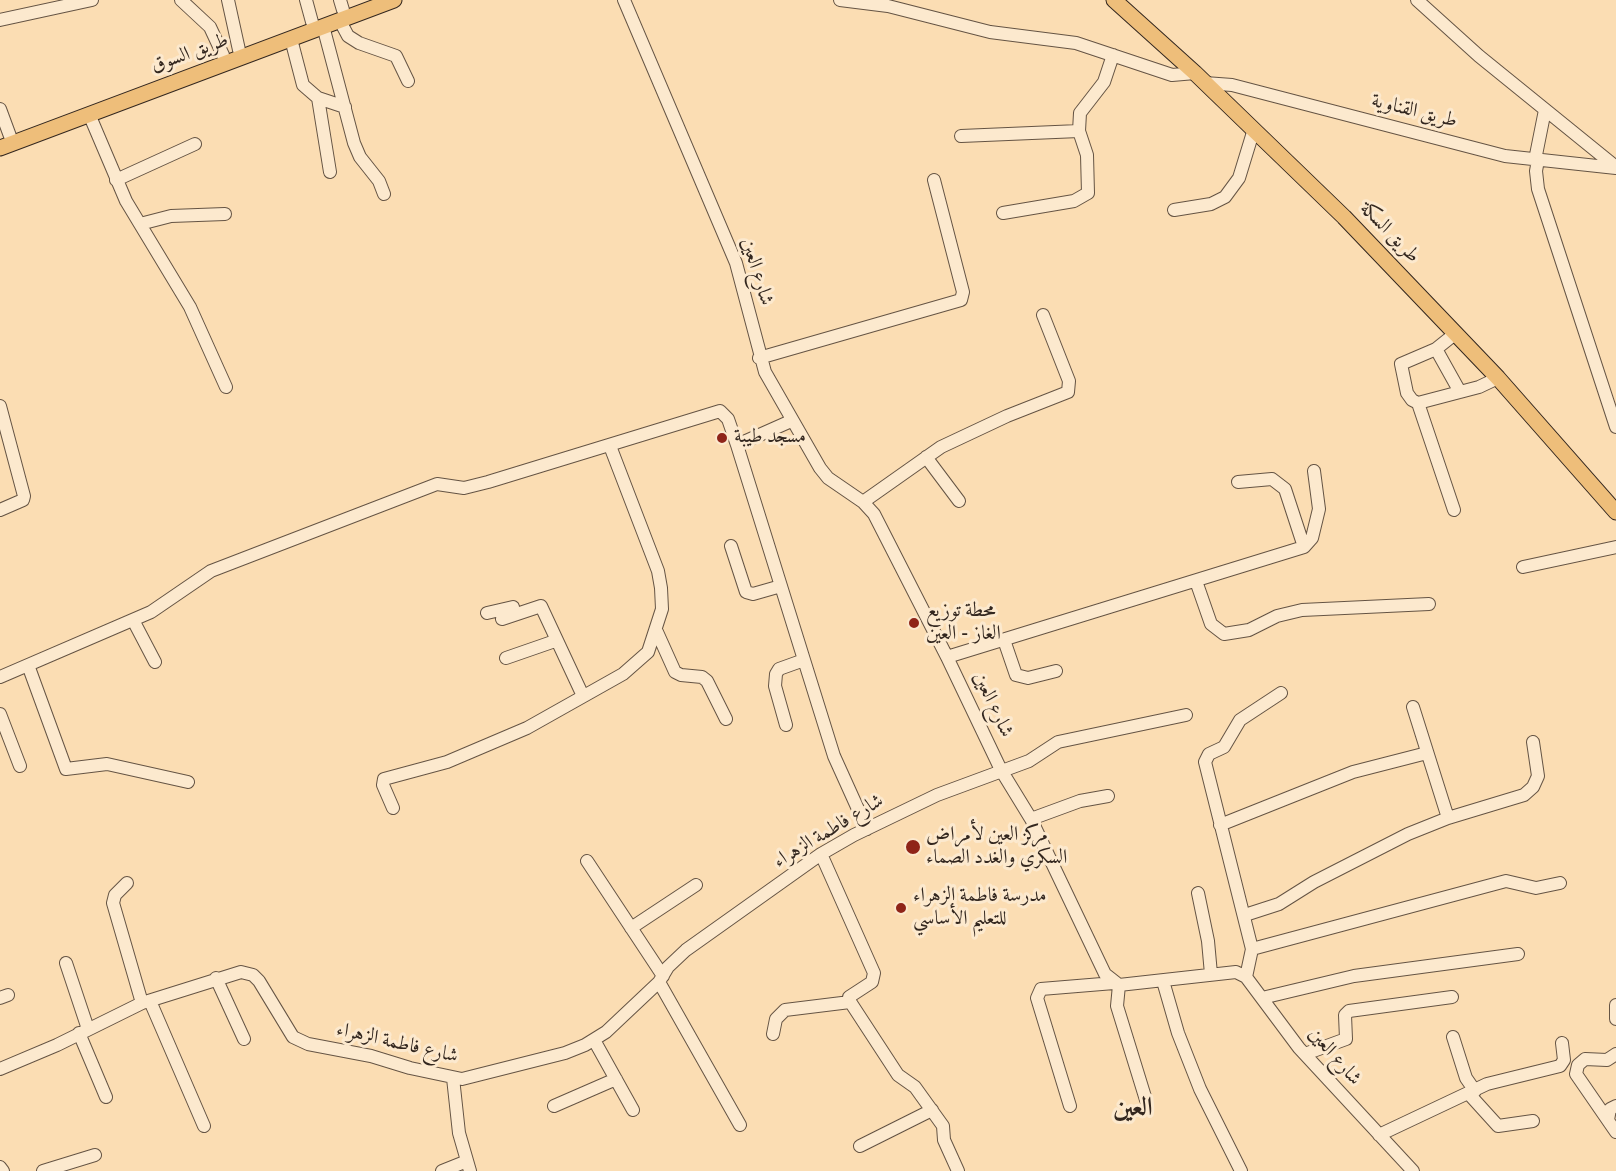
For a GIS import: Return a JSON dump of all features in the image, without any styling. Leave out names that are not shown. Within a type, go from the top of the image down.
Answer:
[{"type":"main road","name":"طريق السوق","points":[[3,141],[89,114],[291,39],[341,10],[370,0]]},
{"type":"main road","name":"طريق السوق","points":[[341,10],[394,0]]},
{"type":"main road","name":"طريق السكة","points":[[1114,0],[1254,129],[1456,333],[1616,512]]},
{"type":"main road","name":"طريق السوق","points":[[3,141],[239,50],[318,24]]},
{"type":"street","points":[[0,20],[92,0]]},
{"type":"street","points":[[181,0],[210,27],[223,56]]},
{"type":"street","points":[[228,0],[239,50]]},
{"type":"street","points":[[306,0],[318,24],[360,157],[379,181],[384,195]]},
{"type":"street","name":"شارع العين","points":[[624,0],[732,254],[759,358],[791,421],[828,478],[863,502],[874,514],[948,657],[1001,770],[1031,819],[1090,948],[1105,974],[1116,984]]},
{"type":"street","name":"طريق القناوية","points":[[840,0],[888,6],[990,32],[1076,43],[1155,71],[1232,85],[1505,156],[1616,168]]},
{"type":"street","points":[[1417,0],[1616,168]]},
{"type":"street","points":[[341,10],[348,36],[359,43],[396,56],[408,81]]},
{"type":"street","points":[[291,39],[303,86],[318,98],[345,107]]},
{"type":"street","points":[[1003,213],[1074,201],[1088,193],[1087,155],[1079,131],[1080,113],[1104,82],[1113,55]]},
{"type":"street","points":[[318,98],[330,172]]},
{"type":"street","points":[[0,109],[3,141]]},
{"type":"street","points":[[1545,110],[1536,179],[1613,407],[1616,427]]},
{"type":"street","points":[[89,114],[116,180],[189,307],[226,387]]},
{"type":"street","points":[[1174,210],[1211,204],[1225,197],[1239,178],[1254,129]]},
{"type":"street","points":[[961,136],[1079,131]]},
{"type":"street","points":[[116,180],[195,144]]},
{"type":"street","points":[[759,358],[961,300],[963,292],[934,180]]},
{"type":"street","points":[[141,224],[171,216],[225,214]]},
{"type":"street","points":[[863,502],[926,457],[1007,416],[1068,392],[1069,381],[1043,315]]},
{"type":"street","points":[[1454,510],[1418,403],[1407,393],[1401,364],[1436,349],[1456,333]]},
{"type":"street","points":[[1436,349],[1460,392]]},
{"type":"street","points":[[1418,403],[1460,392],[1498,378]]},
{"type":"street","points":[[0,406],[24,491],[22,500],[0,510]]},
{"type":"street","points":[[0,677],[151,612],[212,571],[437,484],[464,488],[610,446],[714,411],[720,411],[728,419],[737,445],[834,756],[867,829]]},
{"type":"street","points":[[737,445],[791,421]]},
{"type":"street","points":[[393,808],[383,785],[384,779],[447,762],[527,728],[635,666],[648,652],[657,632],[662,609],[658,571],[610,446]]},
{"type":"street","points":[[926,457],[959,501]]},
{"type":"street","points":[[948,657],[1304,547],[1312,538],[1319,509],[1314,471]]},
{"type":"street","points":[[1238,482],[1272,479],[1285,489],[1304,547]]},
{"type":"street","points":[[731,546],[746,592],[753,594],[781,586]]},
{"type":"street","points":[[1524,567],[1616,547]]},
{"type":"street","points":[[1196,581],[1211,624],[1224,634],[1249,630],[1277,616],[1302,610],[1429,604]]},
{"type":"street","points":[[487,614],[534,601],[538,602],[583,696]]},
{"type":"street","points":[[502,618],[541,606]]},
{"type":"street","points":[[133,620],[155,662]]},
{"type":"street","points":[[657,632],[675,672],[681,675],[702,677],[707,681],[726,719]]},
{"type":"street","points":[[506,658],[555,640]]},
{"type":"street","points":[[1004,640],[1014,672],[1020,677],[1056,671]]},
{"type":"street","points":[[786,725],[775,686],[776,674],[779,669],[804,660]]},
{"type":"street","points":[[28,665],[66,769],[106,764],[188,782]]},
{"type":"street","points":[[1070,1106],[1037,999],[1041,989],[1162,981],[1236,972],[1246,977],[1252,949],[1205,762],[1209,754],[1224,747],[1240,720],[1281,693]]},
{"type":"street","points":[[1413,707],[1448,818]]},
{"type":"street","points":[[0,714],[20,765]]},
{"type":"street","name":"شارع فاطمة الزهراء","points":[[0,1069],[146,1002],[216,978],[241,972],[253,975],[265,988],[284,1024],[299,1041],[370,1056],[453,1078],[505,1070],[565,1053],[594,1040],[661,979],[674,961],[686,950],[822,855],[867,829],[937,795],[1029,760],[1047,747],[1064,740],[1186,715]]},
{"type":"street","points":[[1245,915],[1279,904],[1367,855],[1448,818],[1529,792],[1538,776],[1533,742]]},
{"type":"street","points":[[1220,825],[1353,772],[1428,753]]},
{"type":"street","points":[[1031,819],[1080,801],[1108,796]]},
{"type":"street","points":[[822,855],[874,973],[869,985],[849,997],[850,1002],[898,1075],[915,1087],[943,1126],[944,1140],[958,1171]]},
{"type":"street","points":[[587,861],[632,928],[740,1125]]},
{"type":"street","points":[[1252,949],[1506,881],[1536,888],[1560,883]]},
{"type":"street","points":[[127,883],[115,895],[113,903],[146,1002],[204,1126]]},
{"type":"street","points":[[632,928],[696,885]]},
{"type":"street","points":[[1198,893],[1208,941],[1211,974]]},
{"type":"street","points":[[1262,998],[1354,976],[1518,954]]},
{"type":"street","points":[[66,963],[83,1031],[106,1096]]},
{"type":"street","name":"شارع العين","points":[[1246,977],[1305,1054],[1413,1171]]},
{"type":"street","points":[[216,978],[244,1039]]},
{"type":"street","points":[[1162,981],[1178,1033],[1200,1089],[1241,1171]]},
{"type":"street","points":[[1116,984],[1117,1006],[1146,1100]]},
{"type":"street","points":[[1305,1054],[1346,1039],[1344,1019],[1349,1011],[1452,997]]},
{"type":"street","points":[[772,1034],[776,1019],[784,1010],[850,1002]]},
{"type":"street","points":[[1616,1005],[1616,1019]]},
{"type":"street","points":[[1453,1037],[1472,1093],[1498,1126],[1533,1121]]},
{"type":"street","points":[[594,1040],[633,1110]]},
{"type":"street","points":[[1379,1135],[1493,1082],[1560,1066],[1564,1060],[1562,1043]]},
{"type":"street","points":[[1616,1054],[1607,1060],[1585,1059],[1576,1070],[1577,1079],[1616,1132]]},
{"type":"street","points":[[442,1171],[469,1166],[459,1132],[453,1078]]},
{"type":"street","points":[[554,1106],[616,1079]]},
{"type":"street","points":[[1608,1120],[1610,1109],[1616,1106]]},
{"type":"street","points":[[860,1146],[932,1110]]},
{"type":"street","points":[[43,1171],[95,1155]]},
{"type":"street","points":[[0,1167],[3,1171]]},
{"type":"street","points":[[57,1167],[74,1171]]},
{"type":"place","name":"مسجد طيبة","points":[[722,438]]},
{"type":"place","name":"محطة توزيع الغاز - العين","points":[[914,623]]},
{"type":"place","name":"مركز العين لأمراض السكري والغدد الصماء","points":[[913,847]]},
{"type":"place","name":"مدرسة فاطمة الزهراء للتعليم الأساسي","points":[[901,908]]},
{"type":"district","name":"العين","points":[[1133,1109]]}]
